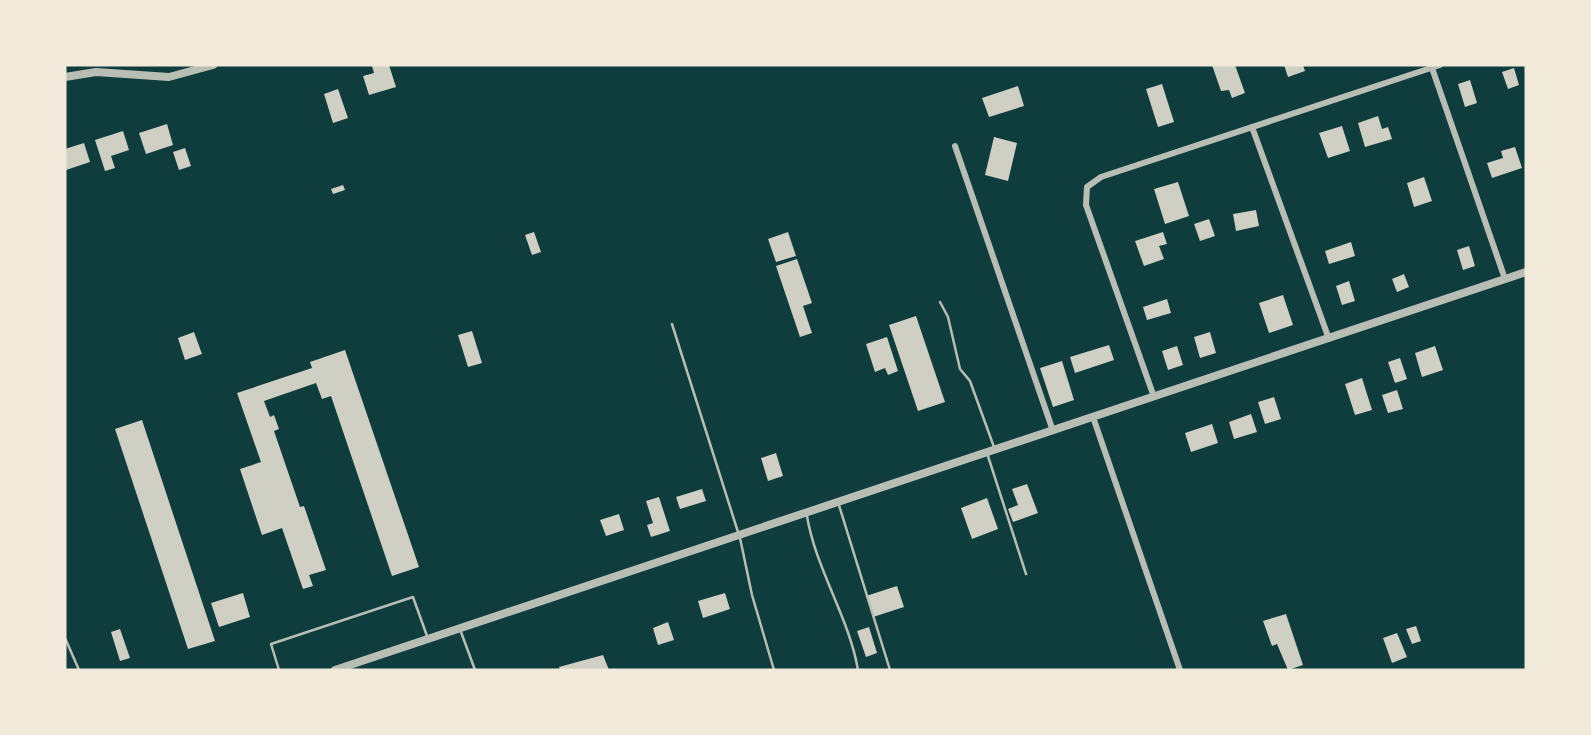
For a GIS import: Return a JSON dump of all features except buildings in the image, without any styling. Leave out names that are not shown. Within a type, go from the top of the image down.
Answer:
[{"type":"street","points":[[65,77],[96,72],[169,77],[213,65]]},
{"type":"street","points":[[1154,397],[1086,205],[1087,187],[1095,180],[1440,65]]},
{"type":"street","points":[[1432,68],[1505,279]]},
{"type":"street","points":[[1252,127],[1329,339]]},
{"type":"street","points":[[955,146],[1054,431]]},
{"type":"street","points":[[335,670],[1526,272]]},
{"type":"street","points":[[1093,417],[1180,670]]},
{"type":"lane","points":[[940,302],[948,317],[960,369],[970,381],[1026,574]]},
{"type":"lane","points":[[673,324],[739,536],[752,595],[774,670]]},
{"type":"lane","points":[[838,502],[890,670]]},
{"type":"lane","points":[[806,513],[812,542],[848,633],[858,670]]},
{"type":"lane","points":[[279,670],[271,644],[413,597],[428,639]]},
{"type":"lane","points":[[460,629],[474,670]]},
{"type":"lane","points":[[65,638],[79,670]]}]
